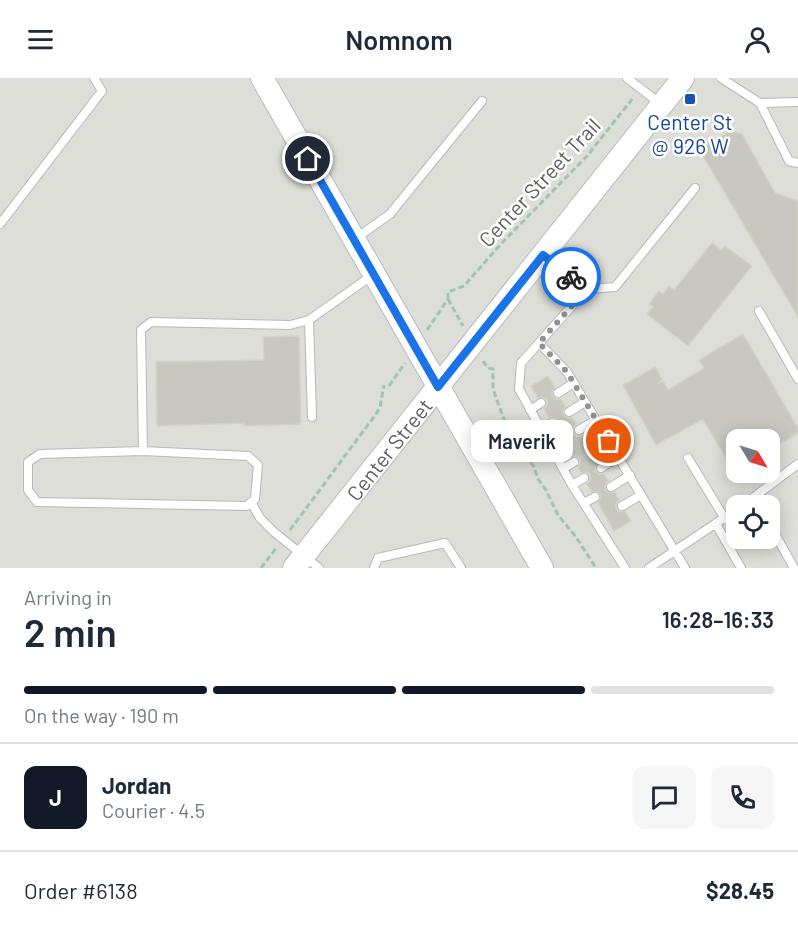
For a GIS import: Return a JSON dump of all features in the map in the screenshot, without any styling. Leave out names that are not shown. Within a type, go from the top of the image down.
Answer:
[{"type":"main road","points":[[262,78],[542,568]]},
{"type":"main road","name":"Center Street","points":[[306,564],[438,387],[683,78]]},
{"type":"lane","points":[[0,224],[102,91],[94,78]]},
{"type":"lane","points":[[627,78],[662,105]]},
{"type":"lane","points":[[721,78],[760,103],[789,161],[798,163]]},
{"type":"lane","points":[[355,239],[390,214],[482,101]]},
{"type":"lane","points":[[760,103],[798,102]]},
{"type":"lane","points":[[543,255],[587,289],[615,287],[695,188]]},
{"type":"lane","points":[[143,451],[141,330],[151,322],[290,325],[309,320],[374,274]]},
{"type":"lane","points":[[587,289],[521,363],[519,389],[572,485],[625,568]]},
{"type":"lane","points":[[759,311],[798,378]]},
{"type":"lane","points":[[309,320],[312,417]]},
{"type":"lane","points":[[539,343],[567,372],[685,568]]},
{"type":"lane","points":[[558,393],[574,383]]},
{"type":"lane","points":[[569,412],[585,402]]},
{"type":"lane","points":[[530,410],[541,403]]},
{"type":"lane","points":[[579,430],[596,420]]},
{"type":"lane","points":[[541,429],[552,423]]},
{"type":"lane","points":[[551,447],[562,441]]},
{"type":"lane","points":[[591,452],[609,441]]},
{"type":"lane","points":[[143,451],[248,456],[258,465],[255,499],[247,506],[37,502],[28,490],[28,462],[40,454],[143,451]]},
{"type":"lane","points":[[600,468],[618,457]]},
{"type":"lane","points":[[649,568],[724,519],[688,458]]},
{"type":"lane","points":[[563,468],[574,462]]},
{"type":"lane","points":[[757,495],[798,464]]},
{"type":"lane","points":[[611,486],[630,475]]},
{"type":"lane","points":[[572,485],[584,478]]},
{"type":"lane","points":[[622,506],[641,495]]},
{"type":"lane","points":[[584,503],[595,497]]},
{"type":"lane","points":[[251,502],[260,518],[284,539],[306,564]]},
{"type":"lane","points":[[596,522],[605,516]]},
{"type":"lane","points":[[716,524],[741,568]]},
{"type":"lane","points":[[374,568],[378,558],[445,543],[461,568]]},
{"type":"lane","points":[[780,543],[794,568]]},
{"type":"path","name":"Center Street Trail","points":[[448,299],[448,292],[464,286],[500,245],[587,156],[641,89]]},
{"type":"path","points":[[488,368],[493,369],[493,387],[504,419],[513,430],[534,467],[558,515],[576,537],[596,568]]},
{"type":"path","points":[[261,568],[376,414],[380,407],[384,385]]},
{"type":"shaded area","points":[[0,78],[798,78],[798,568],[0,568]]},
{"type":"building","points":[[730,131],[742,134],[775,193],[798,201],[798,317],[699,149]]},
{"type":"building","points":[[712,243],[721,250],[725,246],[752,266],[688,346],[647,314],[653,307],[649,304],[659,291],[663,294],[669,286],[674,290]]},
{"type":"building","points":[[743,334],[798,428],[798,433],[780,444],[780,429],[726,429],[726,458],[703,419],[656,445],[623,385],[655,367],[662,379],[658,384],[663,381],[668,390],[704,368],[699,360]]},
{"type":"building","points":[[299,336],[301,424],[157,426],[156,362],[264,360],[263,337]]},
{"type":"building","points":[[548,376],[555,388],[552,396],[561,399],[566,407],[563,415],[572,418],[576,424],[573,427],[573,433],[576,436],[582,436],[588,446],[585,455],[588,458],[595,457],[598,463],[595,471],[604,474],[608,481],[605,490],[609,493],[615,492],[619,500],[616,503],[616,509],[619,512],[625,511],[631,521],[614,531],[598,503],[601,498],[600,493],[592,492],[587,484],[590,481],[590,475],[587,472],[581,473],[578,467],[580,459],[571,456],[566,446],[567,437],[559,435],[555,428],[558,424],[557,419],[549,417],[544,409],[547,400],[543,397],[538,398],[531,386]]},
{"type":"way so far","points":[[571,277],[587,289],[539,343],[567,372],[609,441]]},
{"type":"place","name":"Center St @ 926 W","points":[[690,99]]},
{"type":"place","name":"Maverik","points":[[609,441]]},
{"type":"route","points":[[308,159],[438,387],[543,255],[571,277]]}]
